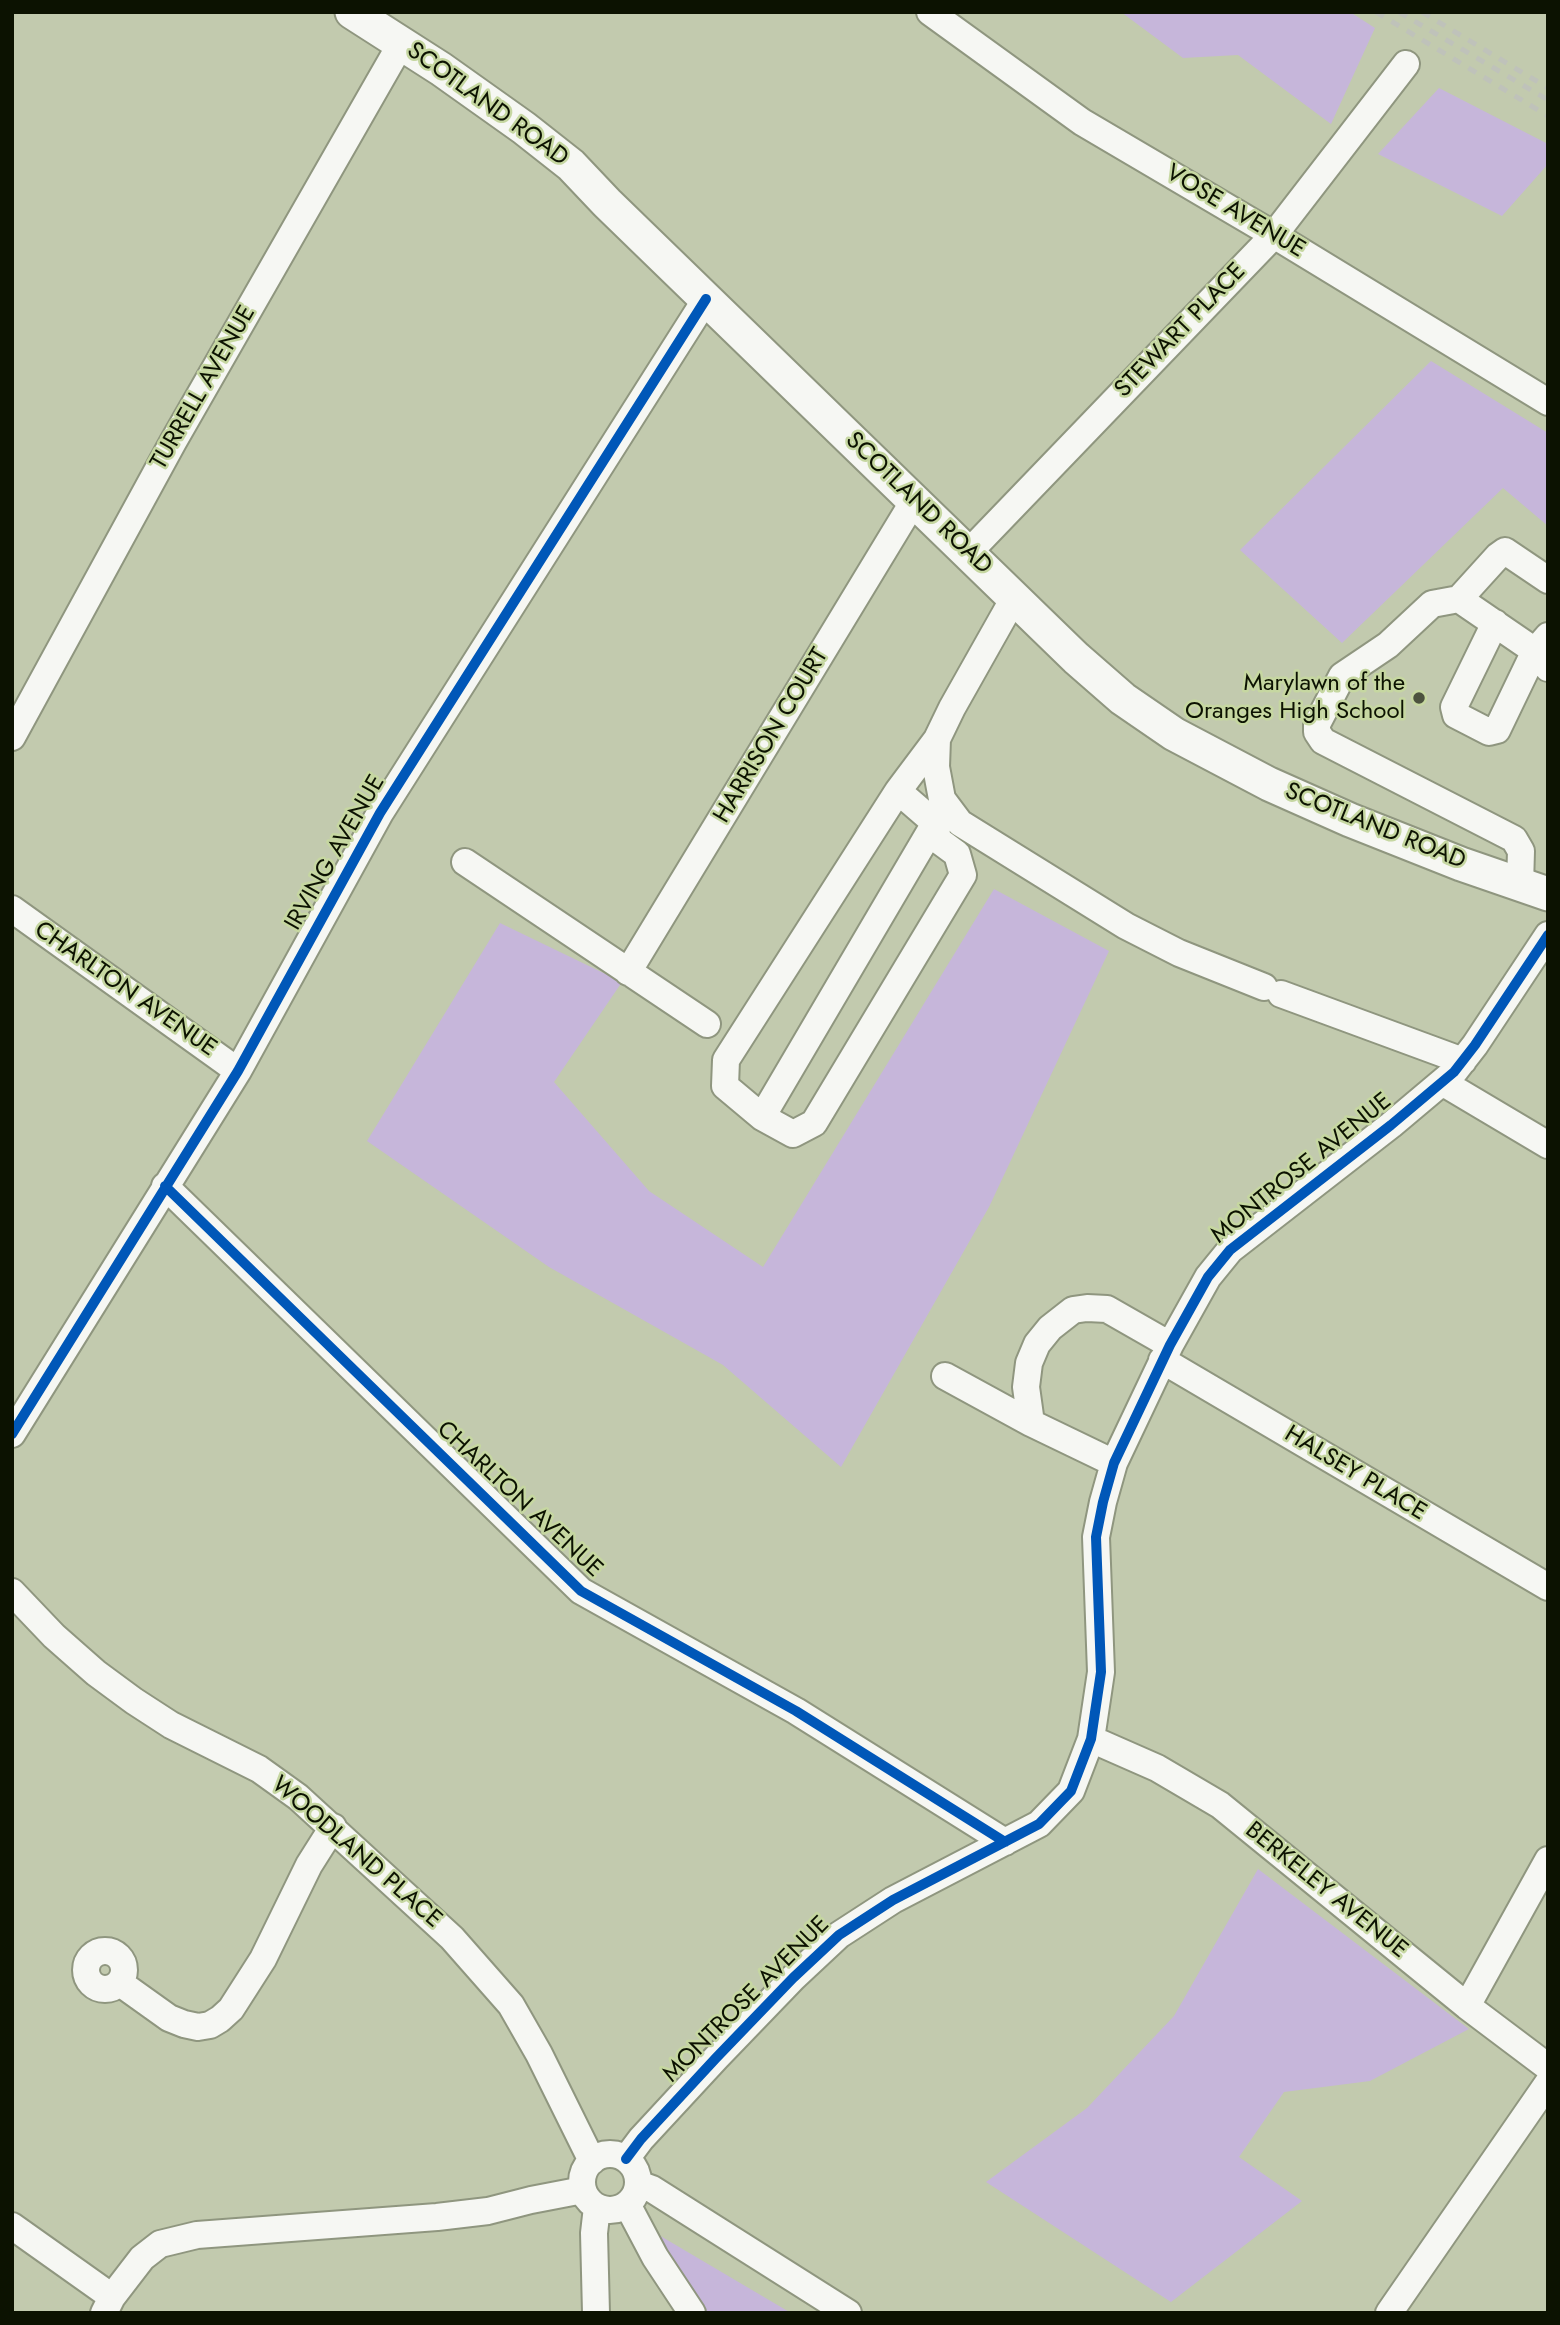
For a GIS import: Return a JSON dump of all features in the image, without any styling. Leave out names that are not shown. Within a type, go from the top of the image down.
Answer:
[{"type":"main road","name":"SCOTLAND ROAD","points":[[352,12],[402,43],[524,128],[571,165],[1076,658],[1123,699],[1174,734],[1232,766],[1350,820],[1534,889]]},
{"type":"street","name":"VOSE AVENUE","points":[[930,12],[1082,122],[1548,402]]},
{"type":"street","name":"TURRELL AVENUE","points":[[12,737],[173,442],[402,43]]},
{"type":"street","name":"STEWART PLACE","points":[[968,553],[1274,235],[1406,64]]},
{"type":"street","name":"IRVING AVENUE","points":[[12,1434],[238,1070],[380,813],[706,299]]},
{"type":"street","name":"HARRISON COURT","points":[[628,972],[915,499]]},
{"type":"street","points":[[1534,889],[1514,839],[1323,741],[1317,732],[1317,724],[1342,676],[1388,645],[1432,604],[1460,599],[1505,551],[1548,580]]},
{"type":"street","points":[[898,791],[941,824],[957,855],[963,875],[814,1123],[793,1134],[762,1117],[725,1086],[726,1060],[898,791],[937,739],[1014,598]]},
{"type":"street","points":[[1460,599],[1494,624],[1543,652],[1497,730],[1489,732],[1456,715],[1454,707],[1494,624]]},
{"type":"street","points":[[762,1117],[941,824],[943,799],[936,767],[937,739]]},
{"type":"street","points":[[941,824],[960,823],[1126,926],[1179,953],[1462,1061]]},
{"type":"street","points":[[465,862],[707,1024]]},
{"type":"street","name":"CHARLTON AVENUE","points":[[12,909],[238,1070]]},
{"type":"street","name":"MONTROSE AVENUE","points":[[626,2159],[767,2004],[839,1935],[893,1900],[1039,1824],[1071,1791],[1091,1739],[1101,1672],[1096,1537],[1114,1463],[1166,1352],[1208,1277],[1230,1250],[1391,1125],[1442,1082],[1462,1061],[1548,934]]},
{"type":"street","points":[[1442,1082],[1548,1145]]},
{"type":"street","name":"CHARLTON AVENUE","points":[[165,1186],[581,1591],[796,1711],[1005,1842]]},
{"type":"street","points":[[1031,1423],[1026,1387],[1029,1363],[1037,1343],[1050,1328],[1073,1310],[1107,1309],[1166,1352]]},
{"type":"street","name":"HALSEY PLACE","points":[[1166,1352],[1548,1587]]},
{"type":"street","points":[[945,1376],[1031,1423],[1114,1463]]},
{"type":"street","name":"WOODLAND PLACE","points":[[12,1591],[54,1636],[115,1687],[171,1724],[258,1769],[298,1797],[452,1938],[511,2005],[539,2054],[592,2161]]},
{"type":"street","name":"BERKELEY AVENUE","points":[[1091,1739],[1157,1768],[1220,1805],[1467,2006],[1548,2067]]},
{"type":"street","points":[[120,1983],[169,2018],[184,2024],[198,2027],[210,2025],[220,2019],[231,2009],[263,1959],[309,1865],[333,1827]]},
{"type":"street","points":[[1467,2006],[1548,1860]]},
{"type":"street","points":[[1389,2313],[1548,2083]]},
{"type":"street","points":[[596,2313],[594,2233],[590,2199],[583,2174],[592,2161],[608,2154],[626,2159],[637,2174],[633,2194],[655,2257],[692,2313]]},
{"type":"street","points":[[12,2226],[108,2305],[142,2258],[160,2244],[197,2235],[437,2217],[488,2211],[531,2200],[590,2199],[613,2210],[633,2194],[652,2189],[848,2313]]},
{"type":"shaded area","points":[[1121,12],[1350,12],[1375,28],[1331,124],[1238,55],[1183,58]]},
{"type":"shaded area","points":[[1439,88],[1548,144],[1548,164],[1502,216],[1378,154]]},
{"type":"shaded area","points":[[1431,361],[1548,433],[1548,526],[1503,488],[1342,643],[1240,550]]},
{"type":"shaded area","points":[[994,889],[1109,951],[989,1207],[841,1467],[723,1365],[549,1267],[367,1141],[500,923],[622,982],[554,1082],[649,1191],[763,1267]]},
{"type":"shaded area","points":[[1258,1869],[1469,2029],[1370,2081],[1284,2092],[1239,2157],[1302,2201],[1171,2302],[986,2182],[1087,2108],[1174,2016]]},
{"type":"shaded area","points":[[652,2231],[791,2313],[704,2313]]},
{"type":"railway","points":[[1376,12],[1548,116]]},
{"type":"railway","points":[[1399,12],[1548,100]]},
{"type":"railway","points":[[1422,12],[1548,88]]},
{"type":"cycle path","points":[[12,1434],[238,1071],[380,813],[706,299]]},
{"type":"cycle path","points":[[626,2159],[641,2139],[716,2058],[793,1978],[839,1935],[893,1900],[1039,1824],[1071,1791],[1091,1739],[1101,1672],[1096,1537],[1103,1502],[1114,1463],[1170,1345],[1208,1277],[1230,1250],[1391,1125],[1454,1072],[1548,935]]},
{"type":"cycle path","points":[[165,1186],[581,1591],[796,1711],[1005,1842]]},
{"type":"place","name":"Marylawn of the Oranges High School","points":[[1419,698]]}]
